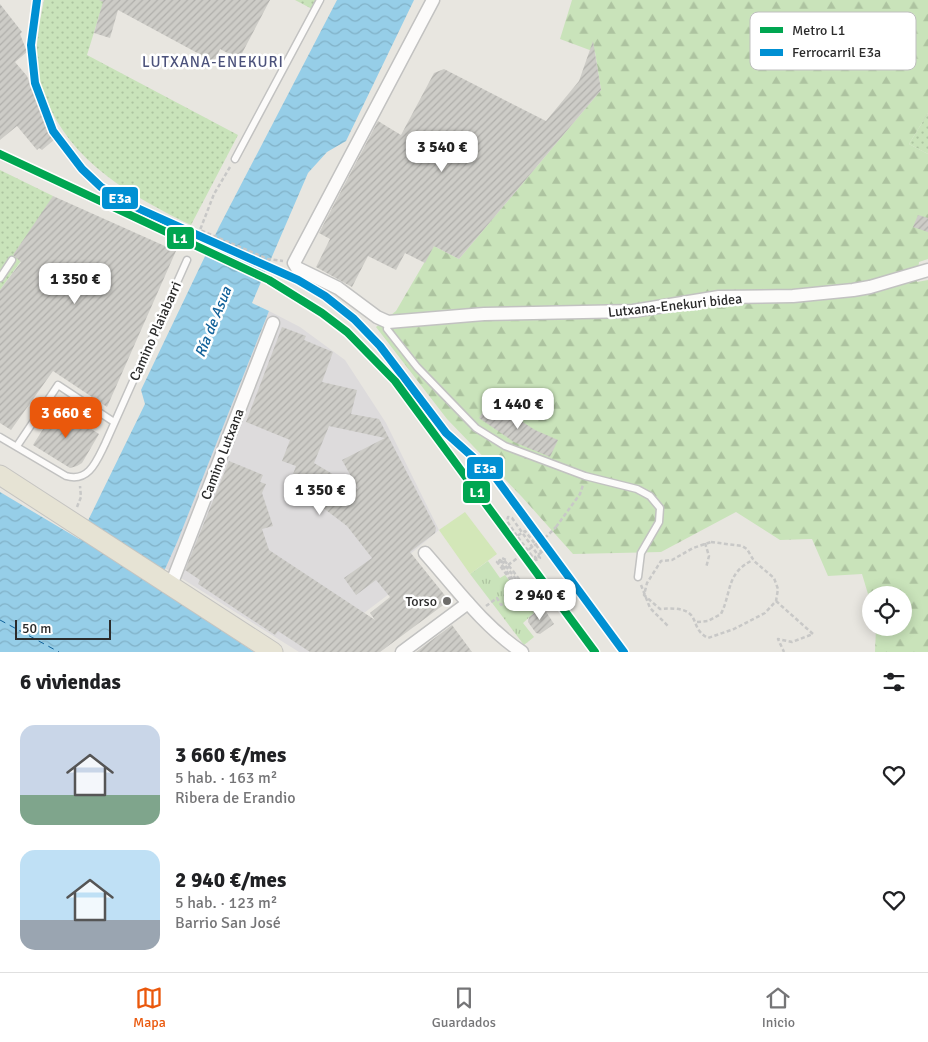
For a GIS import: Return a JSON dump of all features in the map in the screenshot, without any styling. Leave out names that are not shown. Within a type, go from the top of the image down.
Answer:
[{"type":"main road","points":[[0,474],[273,652]]},
{"type":"street","points":[[388,322],[377,317],[338,288],[297,268],[294,263],[433,0]]},
{"type":"street","name":"Lutxana-Enekuri bidea","points":[[388,322],[493,314],[633,311],[719,297],[792,296],[870,287],[928,270]]},
{"type":"street","name":"Camino Lutxana","points":[[166,582],[274,324]]},
{"type":"street","points":[[425,553],[472,608],[522,652]]},
{"type":"street","points":[[402,652],[472,608]]},
{"type":"lane","points":[[234,159],[320,0]]},
{"type":"lane","points":[[0,278],[12,260]]},
{"type":"lane","name":"Camino Plaiabarri","points":[[17,446],[66,476],[79,477],[90,471],[95,464],[187,260]]},
{"type":"lane","points":[[388,322],[387,329],[418,367],[476,428],[505,446],[585,476],[637,489],[650,496],[660,508],[659,522],[641,553],[638,577]]},
{"type":"lane","points":[[0,436],[17,446],[58,385],[114,422]]},
{"type":"path","points":[[234,159],[214,194],[200,230],[268,259],[281,261]]},
{"type":"path","points":[[504,568],[556,527],[580,494],[585,476]]},
{"type":"path","points":[[508,517],[512,518],[533,547],[540,558],[536,560],[507,521],[508,517]]},
{"type":"path","points":[[518,536],[525,531],[542,553],[535,557],[536,559]]},
{"type":"path","points":[[711,542],[742,546],[747,549],[753,560],[774,578],[778,589],[776,601],[765,613],[716,637],[708,638],[704,636],[691,614],[682,609],[660,608],[644,594],[647,583],[661,561],[672,560],[711,542]]},
{"type":"path","points":[[705,544],[710,556],[706,568]]},
{"type":"path","points":[[503,564],[502,561],[504,560],[534,600],[532,604],[499,561],[502,558],[506,560],[509,566]]},
{"type":"path","points":[[531,606],[497,562],[500,560],[539,610]]},
{"type":"path","points":[[697,622],[717,617],[724,606],[737,570],[753,560]]},
{"type":"path","points":[[638,577],[650,608],[670,627]]},
{"type":"path","points":[[472,608],[497,598],[501,605],[512,598],[531,606],[535,604]]},
{"type":"path","points":[[776,601],[813,634],[792,642],[778,639],[784,652]]},
{"type":"shaded area","points":[[269,311],[300,327],[345,360],[386,423],[439,530],[397,565],[393,591],[364,613],[378,622],[393,642],[380,652],[299,652],[165,568]]},
{"type":"green space","points":[[44,0],[104,0],[87,55],[238,135],[191,225],[147,202],[106,175],[87,159],[57,121],[39,81],[37,67],[38,38]]},
{"type":"green space","points":[[295,0],[320,0],[314,10]]},
{"type":"green space","points":[[572,0],[928,0],[928,113],[909,144],[928,154],[928,259],[919,262],[917,282],[928,280],[928,652],[875,652],[876,636],[912,636],[912,586],[866,586],[862,574],[828,576],[812,539],[780,540],[736,512],[661,552],[573,554],[522,497],[447,419],[376,327],[396,311],[434,246],[459,259],[601,90],[595,52],[560,39]]},
{"type":"green space","points":[[928,113],[928,154],[909,144]]},
{"type":"green space","points":[[0,170],[53,196],[21,261],[0,290]]},
{"type":"green space","points":[[465,512],[497,554],[470,574],[439,530]]},
{"type":"green space","points":[[488,561],[500,578],[505,575],[534,613],[523,623],[534,637],[524,645],[470,574]]},
{"type":"water","name":"Ría de Asua","points":[[337,0],[414,0],[346,141],[327,152],[308,173],[252,303],[269,311],[178,540],[157,587],[254,652],[0,652],[0,492],[79,539],[145,404],[141,390],[219,227]]},
{"type":"building","points":[[99,0],[270,0],[239,59],[220,49],[214,62],[118,10],[110,38],[94,33],[103,2]]},
{"type":"building","points":[[0,4],[22,32],[20,34],[27,52],[15,62],[27,76],[47,129],[55,139],[42,150],[39,148],[37,150],[17,126],[0,140]]},
{"type":"building","points":[[593,41],[601,90],[459,259],[434,246],[425,263],[405,253],[396,270],[368,256],[352,287],[316,267],[330,239],[319,233],[378,121],[401,135],[434,73],[444,69],[546,121],[579,81]]},
{"type":"building","points":[[53,196],[176,251],[107,407],[53,371],[11,430],[0,423],[0,290],[21,262],[13,255]]},
{"type":"building","points":[[918,215],[928,218],[928,232],[913,227]]},
{"type":"building","points":[[282,327],[306,336],[304,340],[333,352],[322,382],[357,390],[351,414],[379,419],[436,528],[435,533],[410,552],[447,598],[446,603],[380,652],[310,652],[278,631],[275,635],[198,584],[200,580],[185,570],[229,461],[263,475],[260,482],[266,484],[262,493],[273,526],[262,529],[269,550],[375,620],[370,613],[390,597],[376,580],[356,595],[344,578],[372,558],[347,526],[310,498],[288,488],[296,466],[282,461],[290,440],[246,422]],"holes":[[[329,426],[385,438],[342,460],[358,489],[314,463]]]},
{"type":"building","points":[[490,401],[535,430],[558,440],[550,457],[514,442],[479,418]]},
{"type":"building","points":[[57,407],[99,434],[82,463],[70,468],[33,445]]},
{"type":"building","points":[[543,607],[554,624],[540,634],[536,633],[528,622],[529,617]]},
{"type":"building","points":[[452,625],[472,652],[416,652]]},
{"type":"ferry route","points":[[0,620],[59,652]]},
{"type":"metro line","name":"L1","points":[[0,154],[269,280],[322,313],[347,332],[395,381],[595,652]]},
{"type":"rail line","name":"E3a","points":[[37,0],[31,45],[35,83],[53,131],[82,169],[101,187],[139,209],[298,280],[325,296],[354,319],[380,346],[446,433],[495,477],[624,652]]},
{"type":"place","name":"Torso","points":[[447,601]]},
{"type":"district","name":"LUTXANA-ENEKURI","points":[[213,62]]}]
